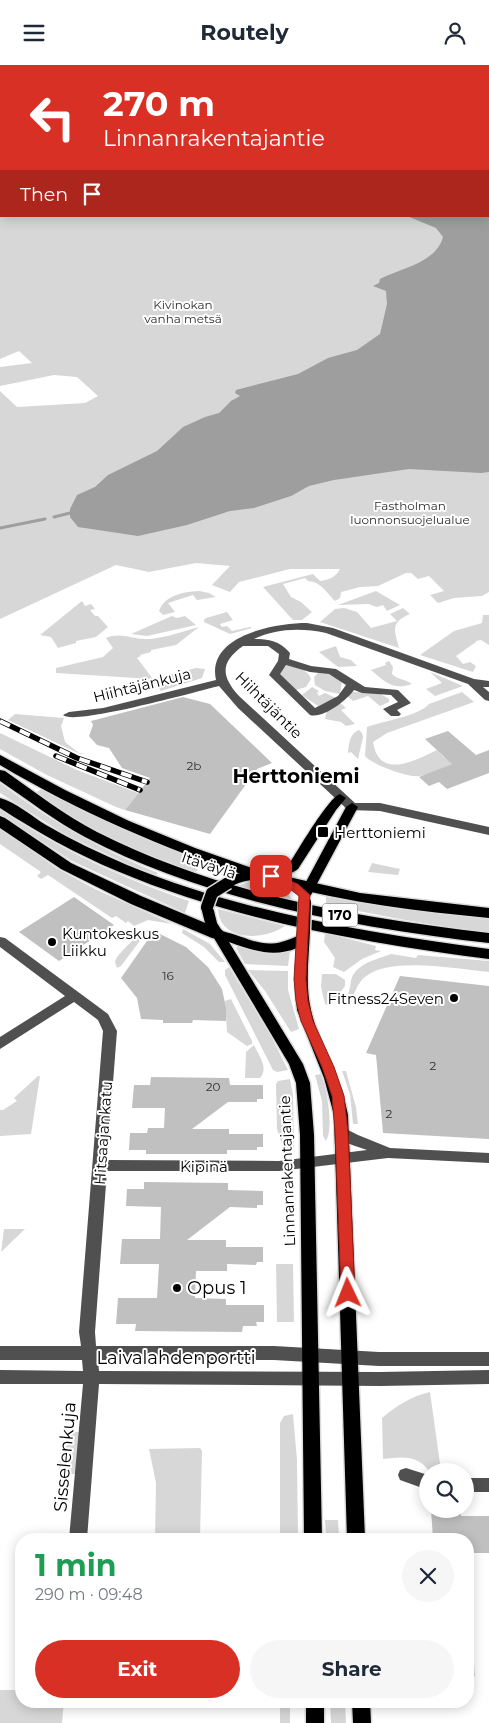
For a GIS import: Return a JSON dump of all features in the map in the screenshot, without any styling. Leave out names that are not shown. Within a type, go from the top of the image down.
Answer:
[{"type":"highway","points":[[0,759],[59,792],[108,815],[212,859],[255,874]]},
{"type":"highway","name":"Itäväylä","points":[[0,774],[41,804],[90,834],[136,856],[194,879],[254,897],[309,909],[489,938]]},
{"type":"highway","points":[[0,802],[48,832],[117,867],[156,883],[247,910],[399,941],[489,954]]},
{"type":"highway","points":[[0,821],[66,866],[136,900],[218,934]]},
{"type":"highway","points":[[277,879],[306,895],[489,913]]},
{"type":"main road","points":[[277,879],[294,866],[331,808],[340,798]]},
{"type":"main road","points":[[352,807],[306,895],[300,979],[302,1001],[307,1021],[328,1067],[338,1096],[342,1132],[356,1533]]},
{"type":"main road","name":"Linnanrakentajantie","points":[[277,879],[255,874],[228,883],[212,893],[207,907],[208,917],[282,1038],[300,1072],[306,1103],[313,1533]]},
{"type":"main road","points":[[218,934],[230,936],[266,949],[282,948],[303,934]]},
{"type":"main road","points":[[315,1708],[315,1723]]},
{"type":"main road","points":[[361,1708],[362,1723]]},
{"type":"street","name":"Hiihtäjäntie","points":[[352,807],[340,798],[244,707],[222,682],[220,670],[224,656],[242,641],[262,632],[279,628],[316,627],[472,682],[489,684]]},
{"type":"street","points":[[242,641],[269,642],[277,645],[285,653],[283,661],[274,675],[314,713],[342,698],[352,685]]},
{"type":"street","points":[[283,661],[310,669],[332,671],[362,690],[394,692],[405,703],[389,709],[395,714]]},
{"type":"street","name":"Hiihtäjänkuja","points":[[69,715],[102,711],[222,682]]},
{"type":"street","name":"Hiihtäjäntie","points":[[472,682],[489,698]]},
{"type":"street","points":[[340,798],[364,799],[380,807]]},
{"type":"street","points":[[352,807],[380,807],[489,831]]},
{"type":"street","name":"Hitsaajankatu","points":[[0,941],[103,1017],[110,1031],[88,1332],[88,1353],[92,1378]]},
{"type":"street","points":[[0,1043],[74,996]]},
{"type":"street","points":[[342,1132],[359,1143],[374,1145],[388,1153],[489,1158]]},
{"type":"street","name":"Kipinä","points":[[100,1165],[279,1166],[307,1161],[342,1157],[368,1157],[388,1153]]},
{"type":"street","name":"Laivalahdenportti","points":[[0,1353],[310,1355],[350,1358],[489,1359]]},
{"type":"street","name":"Laivalahdenportti","points":[[0,1377],[310,1379],[489,1377]]},
{"type":"street","name":"Sisselenkuja","points":[[79,1533],[92,1378]]},
{"type":"street","points":[[406,1475],[419,1480]]},
{"type":"street","points":[[474,1485],[489,1485]]},
{"type":"green space","points":[[0,217],[489,217],[489,592],[482,596],[454,598],[438,603],[430,595],[444,591],[429,576],[418,579],[411,573],[406,573],[378,586],[360,587],[341,592],[340,598],[335,601],[320,585],[305,578],[283,584],[291,597],[301,602],[312,612],[302,620],[293,620],[263,587],[313,574],[320,581],[326,580],[332,578],[340,569],[290,569],[239,582],[230,592],[212,585],[230,566],[196,563],[149,572],[116,565],[0,619],[0,391],[17,407],[85,403],[98,396],[77,377],[54,375],[0,386],[0,367],[32,363],[19,351],[0,359]]},
{"type":"green space","points":[[199,591],[216,597],[197,600],[193,595],[168,603],[175,612],[163,615],[159,611],[166,601],[175,595]]},
{"type":"green space","points":[[376,591],[400,605],[387,611],[383,605],[377,607],[368,604],[338,605]]},
{"type":"green space","points":[[82,601],[85,606],[91,604],[95,609],[90,610],[108,627],[96,637],[76,641],[76,643],[58,648],[51,637],[40,635]]},
{"type":"green space","points":[[344,608],[357,612],[371,628],[397,621],[390,614],[403,608],[410,614],[403,617],[396,624],[395,632],[399,648],[320,622],[335,609]]},
{"type":"green space","points":[[227,612],[233,620],[220,624],[222,627],[227,626],[232,631],[252,628],[230,634],[204,622],[206,618]]},
{"type":"green space","points":[[483,615],[489,615],[489,645],[481,640],[476,641],[456,656],[463,664],[470,662],[476,666],[473,672],[420,655],[454,631],[482,623]]},
{"type":"green space","points":[[172,616],[177,618],[185,616],[196,625],[147,636],[131,634]]},
{"type":"green space","points":[[199,627],[176,645],[151,650],[151,652],[140,655],[137,658],[153,679],[196,668],[205,669],[202,678],[161,691],[152,679],[56,673],[56,668],[103,657],[113,648],[106,638],[111,636],[150,639]]},
{"type":"green space","points":[[336,646],[340,657],[351,660],[357,666],[338,667],[319,652]]},
{"type":"green space","points":[[389,661],[393,667],[392,674],[412,684],[395,686],[385,682],[371,670],[386,665],[385,663]]},
{"type":"green space","points":[[286,665],[301,669],[307,673],[311,679],[306,687],[296,690],[279,674]]},
{"type":"green space","points":[[319,672],[325,672],[342,681],[340,694],[325,691],[315,685],[314,677]]},
{"type":"green space","points":[[430,672],[463,686],[435,696],[426,689],[442,683]]},
{"type":"green space","points":[[312,687],[319,691],[317,693],[319,696],[325,693],[336,698],[318,706],[302,695]]},
{"type":"green space","points":[[353,692],[379,693],[389,699],[389,702],[380,706],[368,696],[353,701],[347,696]]},
{"type":"green space","points":[[462,692],[474,702],[387,733],[373,742],[377,754],[382,761],[390,764],[408,762],[437,750],[444,757],[457,762],[429,774],[415,776],[383,767],[365,756],[367,727],[409,715],[429,704]]},
{"type":"green space","points":[[339,702],[346,708],[341,710],[355,724],[346,726],[341,722],[325,719],[327,710]]},
{"type":"green space","points":[[15,714],[64,718],[61,726],[65,742],[79,753],[86,754],[80,754],[8,720]]},
{"type":"green space","points":[[359,730],[363,737],[358,759],[351,752],[348,753],[351,737]]},
{"type":"green space","points":[[0,733],[77,770],[138,793],[125,810],[116,807],[47,775],[0,749]]},
{"type":"green space","points":[[0,783],[76,833],[158,873],[154,876],[64,834],[0,793]]},
{"type":"green space","points":[[42,789],[85,812],[201,861],[200,866],[196,872],[184,870],[107,836],[70,816],[35,793]]},
{"type":"green space","points":[[0,809],[22,824],[91,862],[189,901],[185,913],[72,861],[0,815]]},
{"type":"green space","points":[[0,828],[56,868],[95,889],[172,924],[148,920],[134,926],[116,916],[112,918],[48,875],[41,879],[37,876],[41,872],[0,844]]},
{"type":"green space","points":[[372,863],[400,869],[398,875],[368,872]]},
{"type":"green space","points":[[249,882],[273,884],[283,889],[292,899],[237,886]]},
{"type":"green space","points":[[326,897],[489,919],[489,933],[427,924],[326,905]]},
{"type":"green space","points":[[218,909],[285,926],[276,931],[256,936],[235,933],[226,928],[221,920]]},
{"type":"green space","points":[[183,929],[210,944],[225,962],[219,962],[204,947],[182,933]]},
{"type":"green space","points":[[148,930],[121,966],[117,968],[115,962],[119,954],[134,939]]},
{"type":"green space","points":[[325,933],[376,946],[375,950],[381,951],[362,959],[344,972],[333,967],[335,958],[324,942]]},
{"type":"green space","points":[[239,945],[264,953],[290,951],[288,966],[245,964],[236,948]]},
{"type":"green space","points":[[391,954],[416,958],[418,955],[489,961],[489,972],[407,965],[390,967],[365,977],[356,989],[350,1004],[347,996],[352,977],[356,971],[370,961]]},
{"type":"green space","points":[[229,967],[272,1038],[288,1070],[277,1072],[273,1070],[225,975],[225,970]]},
{"type":"green space","points":[[248,970],[288,971],[288,990],[299,1029],[291,1032],[265,991]]},
{"type":"green space","points":[[322,974],[336,974],[345,980],[345,986],[330,1006],[325,1004],[321,987]]},
{"type":"green space","points":[[231,999],[252,1044],[247,1046],[227,1032],[225,1001]]},
{"type":"green space","points":[[254,1045],[262,1062],[263,1074],[260,1078],[245,1078],[246,1052]]},
{"type":"green space","points":[[342,1071],[346,1071],[356,1107],[358,1124],[353,1124],[350,1094]]},
{"type":"green space","points":[[321,1074],[330,1118],[326,1141],[323,1136],[322,1101],[315,1075]]},
{"type":"green space","points":[[40,1076],[31,1134],[0,1136],[0,1110],[17,1101],[14,1098]]},
{"type":"green space","points":[[290,1079],[293,1095],[294,1146],[291,1153],[286,1156],[277,1129],[276,1084],[278,1081]]},
{"type":"green space","points":[[4,1229],[25,1229],[1,1252]]},
{"type":"green space","points":[[276,1264],[293,1264],[294,1322],[277,1322]]},
{"type":"green space","points":[[430,1392],[440,1463],[420,1463],[408,1458],[383,1459],[382,1418],[404,1402]]},
{"type":"green space","points":[[293,1414],[297,1460],[298,1533],[280,1533],[280,1423],[284,1416]]},
{"type":"green space","points":[[70,1432],[79,1432],[76,1474],[59,1474],[60,1453],[63,1453],[64,1446],[67,1446]]},
{"type":"green space","points":[[200,1448],[202,1451],[200,1533],[155,1533],[156,1483],[149,1449]]},
{"type":"green space","points":[[325,1520],[338,1520],[339,1533],[326,1533]]},
{"type":"green space","points":[[0,1690],[15,1690],[15,1708],[63,1708],[62,1723],[0,1723]]},
{"type":"green space","points":[[280,1708],[290,1708],[290,1723],[280,1723]]},
{"type":"green space","points":[[330,1708],[345,1708],[346,1723],[331,1723]]},
{"type":"shaded area","points":[[409,217],[489,217],[489,472],[409,469],[334,480],[309,486],[291,496],[254,508],[230,511],[187,525],[138,536],[78,527],[70,517],[70,509],[77,495],[95,487],[108,475],[157,451],[183,427],[219,413],[231,401],[240,396],[235,393],[236,390],[298,374],[328,358],[357,350],[380,334],[387,304],[386,291],[373,286],[379,283],[380,279],[417,264],[433,253],[443,237],[436,228]]},
{"type":"building","points":[[183,697],[210,704],[272,763],[257,769],[210,834],[125,810],[150,778],[122,768],[109,748],[97,745],[89,736],[93,725],[91,721]]},
{"type":"building","points":[[448,731],[476,755],[489,750],[489,773],[447,789],[439,782],[429,786],[419,777],[452,764],[425,739]]},
{"type":"building","points":[[74,897],[114,925],[59,961],[19,932]]},
{"type":"building","points":[[154,931],[186,947],[208,967],[222,989],[226,1008],[226,1021],[193,1020],[192,1023],[163,1023],[163,1020],[141,1019],[137,998],[121,978]]},
{"type":"building","points":[[400,976],[489,986],[489,1139],[383,1133],[376,1055],[366,1053]]},
{"type":"building","points":[[151,1077],[229,1078],[230,1085],[263,1085],[263,1099],[257,1099],[257,1102],[228,1102],[192,1129],[229,1129],[229,1134],[263,1134],[263,1147],[257,1147],[257,1150],[227,1150],[227,1154],[146,1154],[146,1150],[129,1150],[130,1133],[147,1133],[148,1128],[164,1128],[165,1108],[132,1108],[134,1085],[150,1085]]},
{"type":"building","name":"Opus 1","points":[[144,1182],[228,1183],[228,1190],[263,1191],[263,1205],[257,1205],[257,1208],[230,1207],[187,1240],[226,1240],[226,1247],[263,1247],[263,1262],[257,1262],[256,1265],[227,1264],[227,1271],[196,1271],[195,1298],[226,1299],[226,1305],[264,1305],[264,1322],[256,1322],[257,1326],[243,1326],[242,1332],[135,1331],[136,1324],[116,1324],[118,1298],[157,1298],[159,1264],[120,1264],[122,1239],[160,1239],[161,1207],[126,1206],[127,1189],[144,1189]]},
{"type":"building","points":[[489,1516],[489,1553],[474,1553],[474,1533],[433,1533],[432,1518]]},
{"type":"waterway","points":[[54,517],[70,513]]},
{"type":"waterway","points":[[0,528],[45,519]]},
{"type":"railway","points":[[0,721],[77,758],[147,782]]},
{"type":"railway","points":[[56,756],[140,790]]},
{"type":"place","name":"Herttoniemi","points":[[323,832]]},
{"type":"place","name":"Kuntokeskus Liikku","points":[[52,942]]},
{"type":"place","name":"Fitness24Seven","points":[[454,998]]},
{"type":"place","name":"Opus 1","points":[[177,1288]]},
{"type":"district","name":"Herttoniemi","points":[[296,776]]},
{"type":"route","points":[[271,876],[294,886],[305,895],[300,979],[302,1001],[307,1021],[332,1078],[338,1096],[341,1115],[348,1293]]},
{"type":"park label","name":"Kivinokan vanha metsä","points":[[183,311]]},
{"type":"park label","name":"Fastholman luonnonsuojelualue","points":[[410,512]]}]
